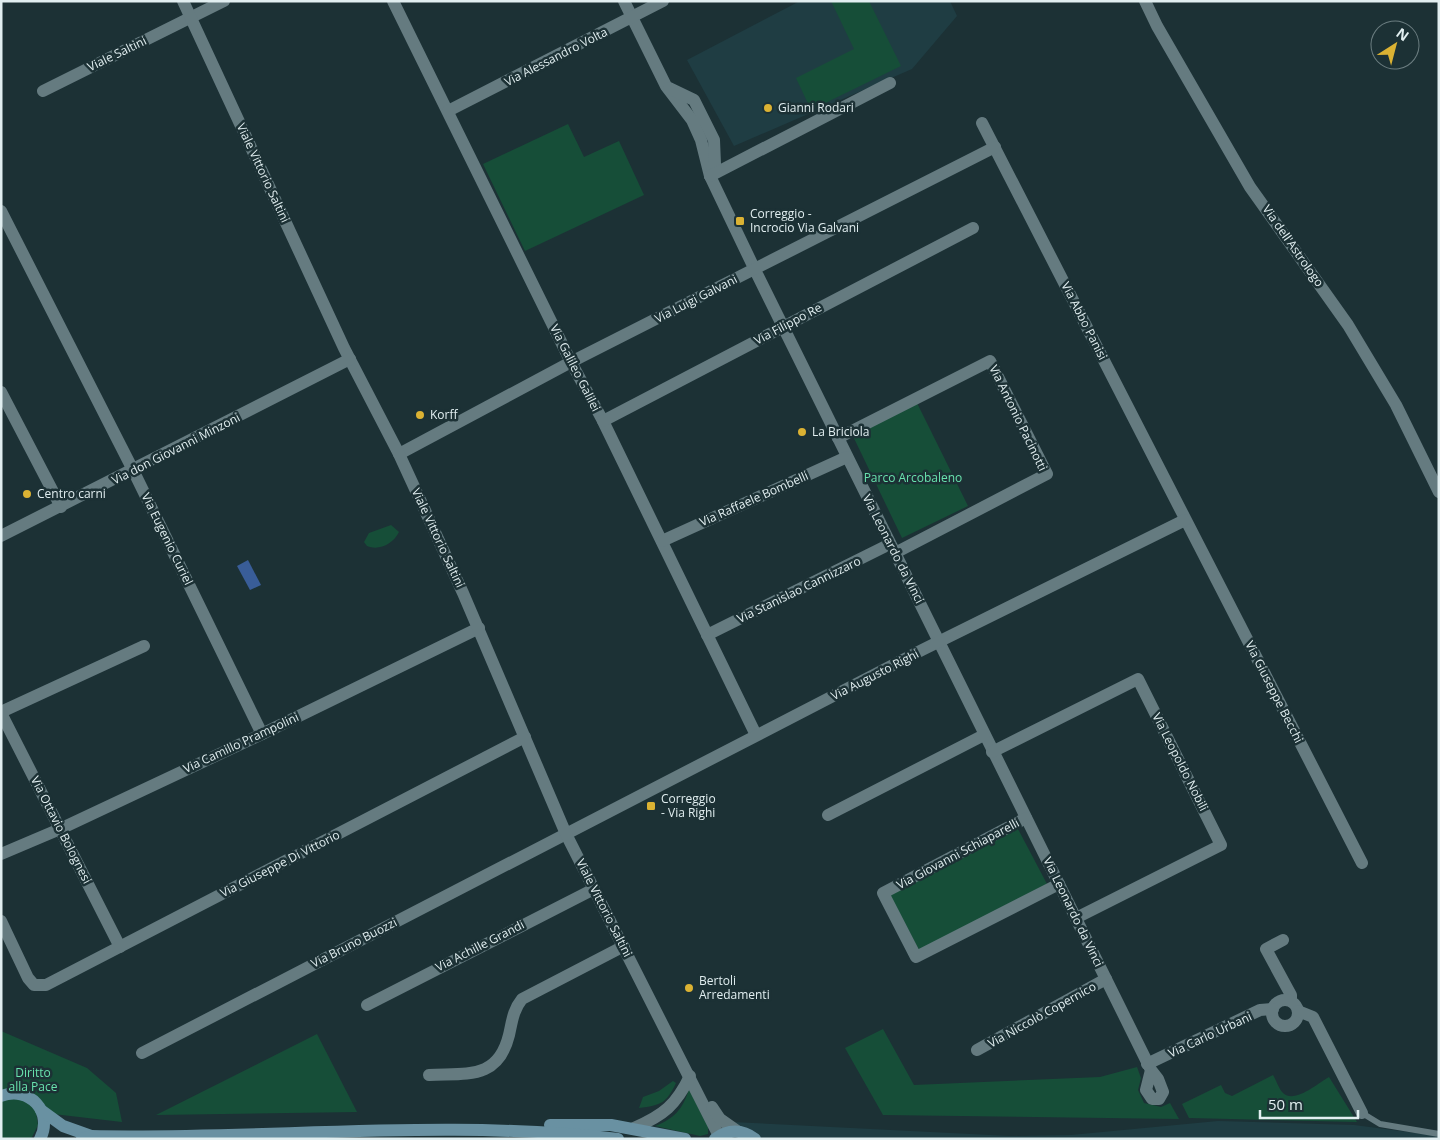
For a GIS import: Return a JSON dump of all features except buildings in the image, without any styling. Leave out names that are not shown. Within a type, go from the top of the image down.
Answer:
[{"type":"main road","points":[[1,1096],[12,1093],[25,1095],[34,1101],[41,1110],[63,1126],[87,1138],[169,1138],[478,1130],[533,1125],[611,1125],[685,1139]]},
{"type":"main road","points":[[40,1139],[44,1122],[41,1110]]},
{"type":"main road","points":[[478,1130],[618,1139]]},
{"type":"main road","points":[[717,1137],[736,1131],[755,1139]]},
{"type":"street","name":"Viale Vittorio Saltini","points":[[183,1],[350,359],[399,454],[479,628],[566,834],[690,1076],[717,1137]]},
{"type":"street","name":"Viale Saltini","points":[[43,91],[224,1]]},
{"type":"street","name":"Via Galileo Galilei","points":[[393,1],[603,421],[756,735]]},
{"type":"street","points":[[624,1],[666,86],[694,100],[702,114],[714,140],[716,164],[710,176]]},
{"type":"street","name":"Via Alessandro Volta","points":[[448,111],[663,1]]},
{"type":"street","name":"Via dell'Astrologo","points":[[1145,1],[1157,26],[1250,187],[1348,325],[1396,405],[1439,492]]},
{"type":"street","points":[[710,176],[890,83]]},
{"type":"street","name":"Via Abbo Panisi","points":[[982,123],[1185,520]]},
{"type":"street","name":"Via Luigi Galvani","points":[[399,454],[572,362],[995,147]]},
{"type":"street","name":"Via Leonardo da Vinci","points":[[710,176],[992,752],[1149,1067]]},
{"type":"street","name":"Via Eugenio Curiel","points":[[1,211],[133,470],[262,734]]},
{"type":"street","name":"Via Filippo Re","points":[[603,421],[973,228]]},
{"type":"street","name":"Via don Giovanni Minzoni","points":[[1,536],[350,359]]},
{"type":"street","name":"Via Antonio Pacinotti","points":[[838,438],[990,360],[1047,474],[892,548]]},
{"type":"street","points":[[1,392],[61,507]]},
{"type":"street","name":"Via Raffaele Bombelli","points":[[662,541],[847,457]]},
{"type":"street","name":"Via Augusto Righi","points":[[566,834],[939,642],[1185,520]]},
{"type":"street","name":"Via Giuseppe Becchi","points":[[1185,520],[1362,863]]},
{"type":"street","name":"Via Stanislao Cannizzaro","points":[[707,635],[892,548]]},
{"type":"street","name":"Via Camillo Prampolini","points":[[1,854],[60,829],[262,734],[479,628]]},
{"type":"street","name":"Via Ottavio Bolognesi","points":[[120,947],[1,712],[144,646]]},
{"type":"street","name":"Via Leopoldo Nobili","points":[[992,752],[1138,679],[1221,845],[1076,918]]},
{"type":"street","points":[[828,815],[984,735]]},
{"type":"street","name":"Via Giuseppe Di Vittorio","points":[[1,921],[28,978],[34,985],[46,985],[525,737]]},
{"type":"street","name":"Via Giovanni Schiaparelli","points":[[1026,818],[883,893],[916,957],[1059,884]]},
{"type":"street","name":"Via Bruno Buozzi","points":[[142,1053],[566,834]]},
{"type":"street","name":"Via Achille Grandi","points":[[367,1005],[594,888]]},
{"type":"street","points":[[1273,1008],[1273,1017],[1282,1026],[1294,1023],[1295,1006],[1291,995],[1266,949],[1283,940]]},
{"type":"street","points":[[429,1075],[477,1073],[490,1068],[505,1049],[516,1007],[522,999],[624,946]]},
{"type":"street","name":"Via Niccolò Copernico","points":[[977,1050],[1106,979]]},
{"type":"street","name":"Via Carlo Urbani","points":[[1149,1067],[1260,1010],[1273,1008],[1282,1000],[1295,1006]]},
{"type":"street","points":[[1295,1006],[1312,1017],[1362,1114]]},
{"type":"street","name":"Viale Vittorio Saltini","points":[[690,1076],[720,1120],[736,1131]]},
{"type":"street","points":[[634,1128],[666,1112],[681,1096],[690,1076]]},
{"type":"lane","points":[[1362,1114],[1380,1124],[1439,1134]]},
{"type":"shaded area","name":"Gianni Rodari","points":[[800,1],[950,1],[957,16],[912,69],[734,146],[687,60]]},
{"type":"shaded area","points":[[1218,1121],[1354,1125],[1439,1136],[1439,1139],[734,1139],[732,1122],[1010,1136],[1071,1135]]},
{"type":"green space","points":[[831,1],[869,1],[901,66],[811,110],[796,78],[854,49]]},
{"type":"green space","points":[[568,124],[584,157],[619,141],[644,195],[525,251],[483,164]]},
{"type":"green space","name":"Parco Arcobaleno","points":[[916,401],[968,506],[902,538],[851,432]]},
{"type":"green space","points":[[391,525],[399,532],[389,543],[376,548],[367,546],[364,542],[369,533]]},
{"type":"green space","points":[[1018,829],[1047,884],[919,950],[890,895]]},
{"type":"green space","points":[[883,1029],[914,1085],[1100,1077],[1137,1067],[1141,1078],[1138,1090],[1144,1103],[1161,1107],[1170,1103],[1179,1119],[883,1115],[845,1048]]},
{"type":"green space","name":"Diritto alla Pace","points":[[1,1031],[87,1068],[116,1093],[122,1122],[36,1112],[38,1125],[31,1139],[1,1139]]},
{"type":"green space","points":[[317,1034],[357,1112],[156,1115]]},
{"type":"green space","points":[[1273,1075],[1283,1093],[1288,1096],[1300,1094],[1329,1077],[1357,1122],[1189,1118],[1182,1104],[1221,1085],[1225,1093],[1232,1096]]},
{"type":"green space","points":[[673,1081],[676,1083],[666,1099],[653,1106],[639,1108],[643,1097],[659,1091]]},
{"type":"green space","points":[[689,1089],[708,1127],[708,1134],[700,1136],[655,1126],[673,1116],[681,1108]]},
{"type":"water","points":[[248,560],[261,585],[250,590],[237,566]]},
{"type":"place","name":"Gianni Rodari","points":[[768,108]]},
{"type":"place","name":"Correggio - Incrocio Via Galvani","points":[[740,221]]},
{"type":"place","name":"Korff","points":[[420,415]]},
{"type":"place","name":"La Briciola","points":[[802,432]]},
{"type":"place","name":"Centro carni","points":[[27,494]]},
{"type":"place","name":"Correggio - Via Righi","points":[[651,806]]},
{"type":"place","name":"Bertoli Arredamenti","points":[[689,988]]}]
